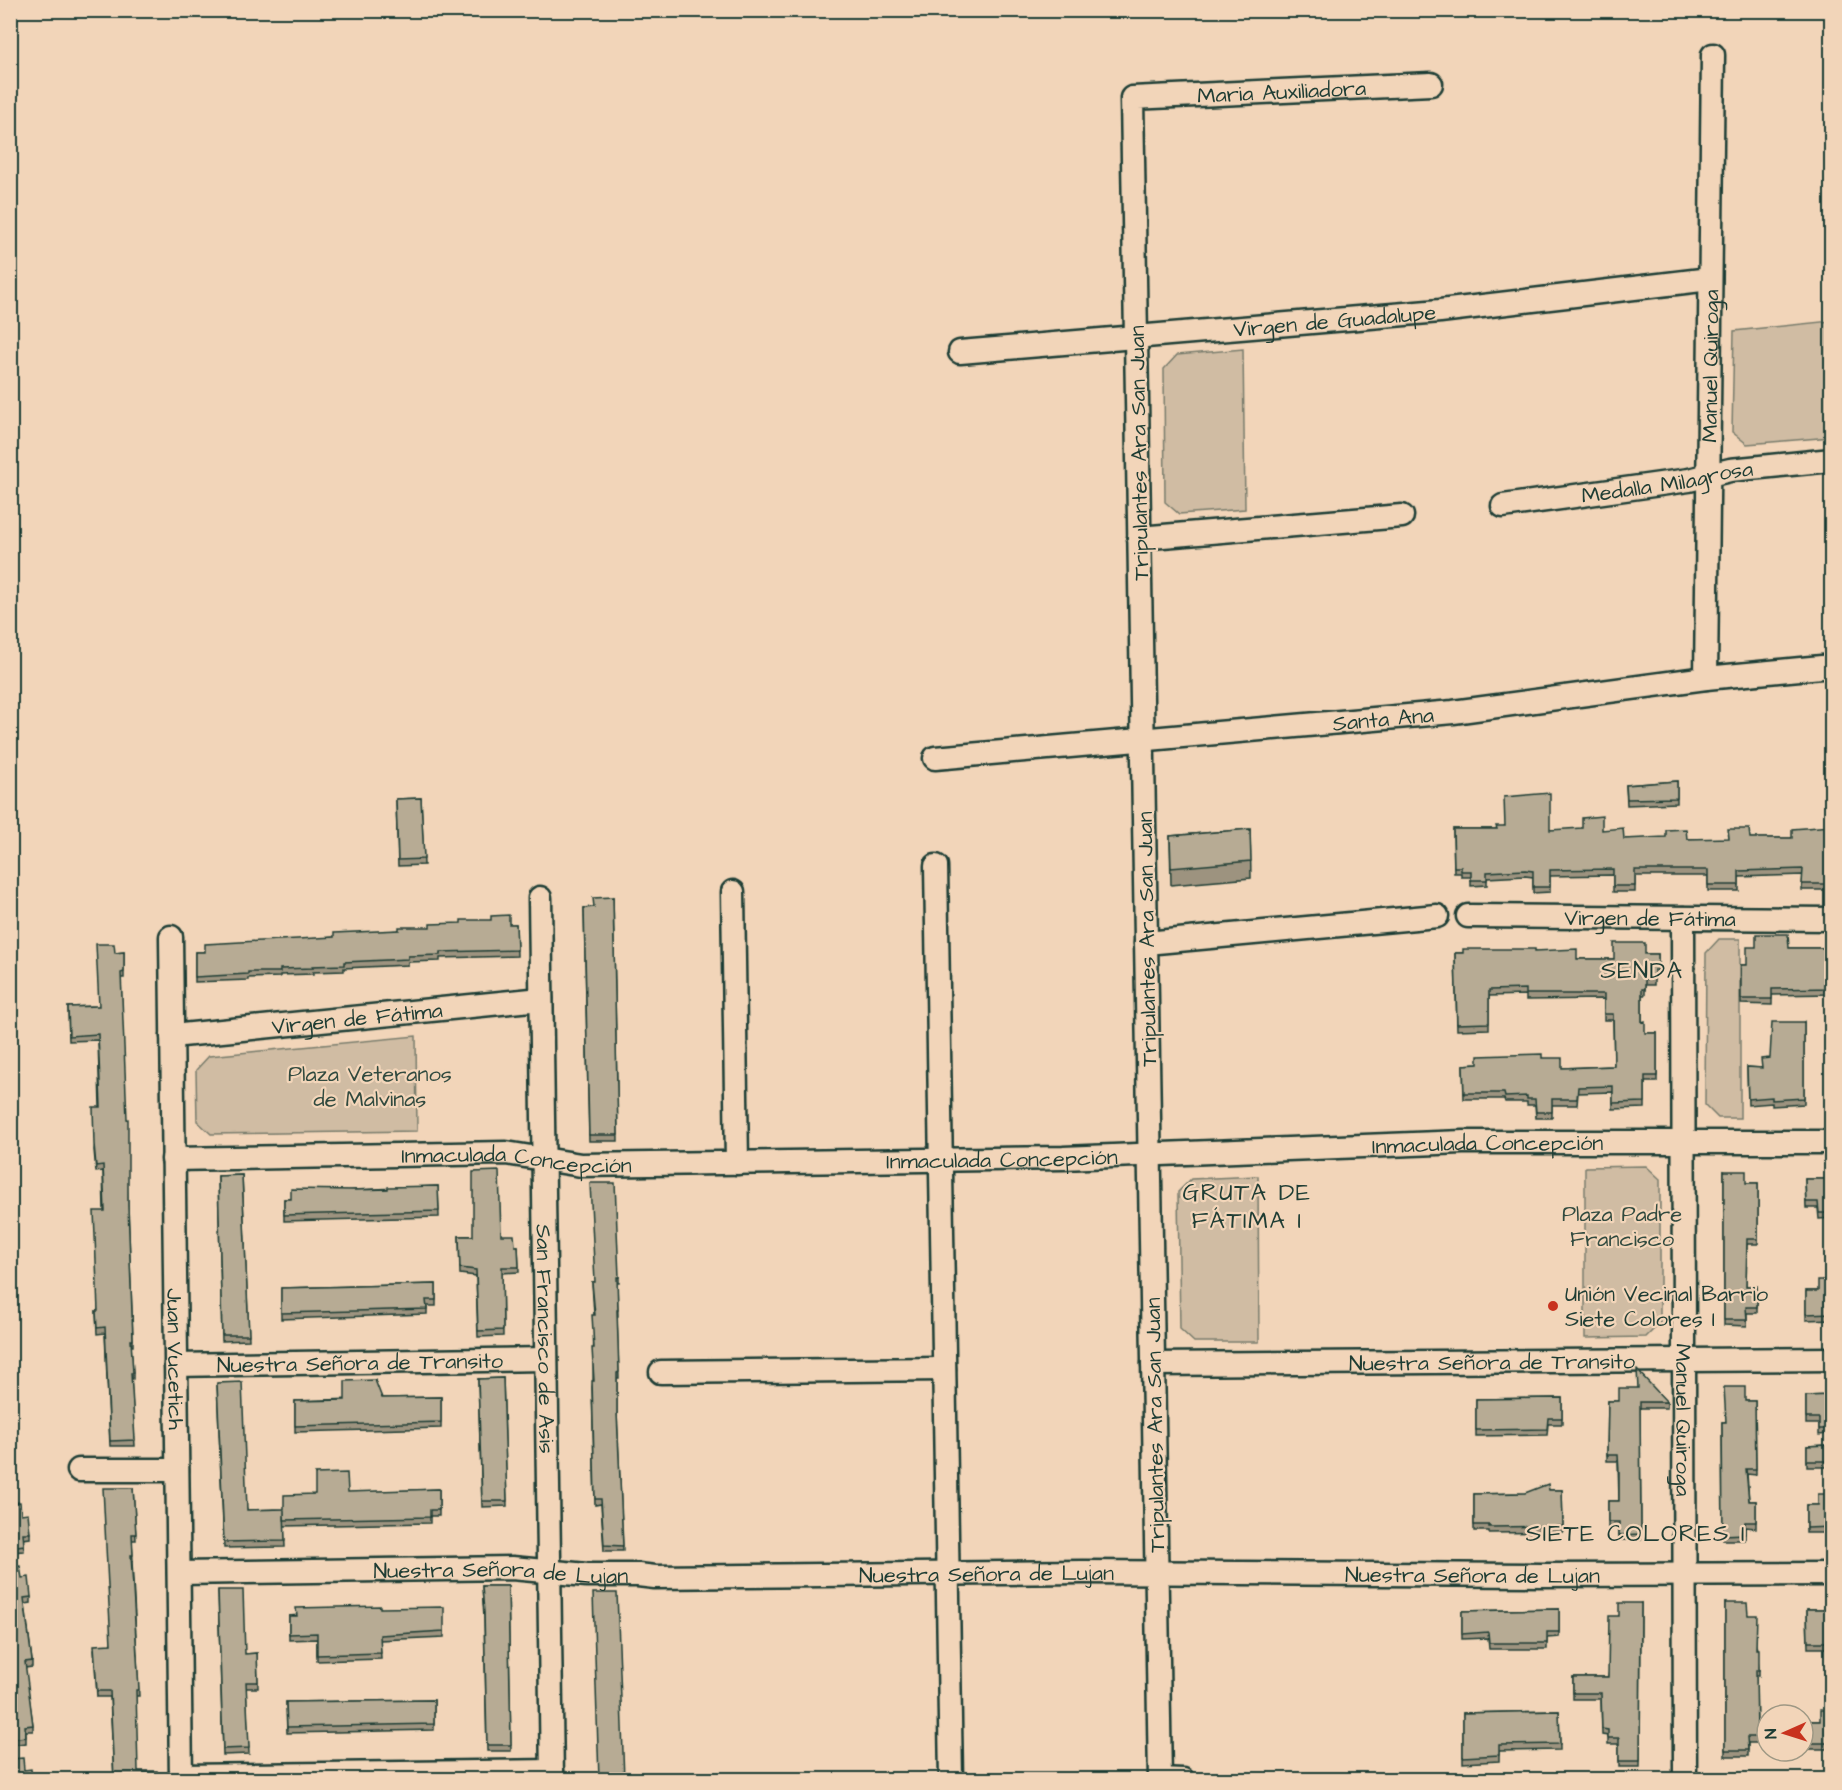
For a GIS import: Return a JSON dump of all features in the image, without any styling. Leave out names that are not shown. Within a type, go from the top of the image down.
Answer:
[{"type":"street","name":"Manuel Quiroga","points":[[1706,678],[1713,55]]},
{"type":"street","name":"Maria Auxiliadora","points":[[1132,98],[1431,84]]},
{"type":"street","name":"Tripulantes Ara San Juan","points":[[1132,98],[1160,1779]]},
{"type":"street","name":"Virgen de Guadalupe","points":[[960,352],[1440,311],[1710,279]]},
{"type":"street","name":"Medalla Milagrosa","points":[[1503,506],[1689,480],[1730,470],[1832,460]]},
{"type":"street","points":[[1139,538],[1402,516]]},
{"type":"street","name":"Santa Ana","points":[[935,758],[1453,712],[1706,678],[1832,666]]},
{"type":"street","points":[[936,866],[951,1779]]},
{"type":"street","points":[[733,892],[737,1163]]},
{"type":"street","name":"San Francisco de Asis","points":[[540,898],[552,1775]]},
{"type":"street","points":[[1146,943],[1437,916]]},
{"type":"street","name":"Virgen de Fátima","points":[[1468,916],[1832,919]]},
{"type":"street","name":"Manuel Quiroga","points":[[1683,918],[1685,1779]]},
{"type":"street","name":"Juan Vucetich","points":[[171,937],[181,1778]]},
{"type":"street","name":"Virgen de Fátima","points":[[172,1036],[541,999]]},
{"type":"street","name":"Inmaculada Concepción","points":[[173,1159],[506,1153],[581,1165],[1063,1158],[1454,1142],[1832,1142]]},
{"type":"street","name":"Nuestra Señora de Transito","points":[[176,1365],[546,1359]]},
{"type":"street","name":"Nuestra Señora de Transito","points":[[1153,1364],[1832,1359]]},
{"type":"street","points":[[661,1372],[944,1369]]},
{"type":"street","points":[[79,1470],[177,1470]]},
{"type":"street","name":"Nuestra Señora de Lujan","points":[[179,1573],[512,1568],[587,1575],[655,1577],[1156,1573],[1832,1574]]},
{"type":"street","points":[[181,1778],[552,1775]]},
{"type":"street","points":[[1160,1779],[1184,1779]]},
{"type":"green space","points":[[1831,321],[1831,437],[1747,444],[1732,432],[1734,331]]},
{"type":"green space","points":[[1243,349],[1245,509],[1179,514],[1165,502],[1164,369],[1177,355]]},
{"type":"green space","points":[[1719,939],[1740,939],[1740,1118],[1718,1118],[1705,1105],[1706,953]]},
{"type":"green space","name":"Plaza Veteranos de Malvinas","points":[[416,1036],[417,1131],[211,1134],[197,1121],[196,1070],[209,1056]]},
{"type":"green space","name":"Plaza Padre Francisco","points":[[1646,1166],[1660,1179],[1660,1323],[1646,1337],[1585,1338],[1585,1167]]},
{"type":"green space","points":[[1258,1176],[1259,1342],[1194,1342],[1180,1329],[1178,1192],[1191,1179]]},
{"type":"building","points":[[1677,781],[1677,798],[1627,799],[1626,785]]},
{"type":"building","points":[[1550,793],[1550,830],[1582,828],[1582,818],[1602,816],[1602,830],[1623,828],[1624,839],[1666,837],[1666,830],[1686,829],[1687,839],[1729,838],[1728,829],[1749,829],[1750,838],[1792,838],[1792,829],[1832,826],[1832,884],[1802,884],[1803,869],[1739,871],[1739,885],[1708,885],[1708,870],[1635,870],[1635,886],[1613,886],[1613,869],[1550,870],[1550,887],[1533,887],[1533,871],[1487,872],[1487,880],[1471,880],[1471,871],[1461,871],[1461,867],[1454,867],[1453,829],[1497,829],[1496,826],[1505,826],[1504,797]]},
{"type":"building","points":[[421,798],[424,859],[398,860],[396,799]]},
{"type":"building","points":[[1250,829],[1251,861],[1171,868],[1170,836]]},
{"type":"building","points":[[613,897],[618,1135],[589,1135],[584,908],[594,907],[593,898]]},
{"type":"building","points":[[509,915],[509,924],[516,924],[517,950],[440,952],[440,955],[408,956],[408,959],[344,962],[344,965],[280,969],[280,972],[248,972],[248,974],[195,977],[195,952],[205,952],[205,944],[334,937],[334,933],[399,930],[399,927],[430,927],[430,924],[461,923],[461,920],[491,920],[491,916]]},
{"type":"building","points":[[1756,934],[1788,934],[1789,948],[1832,948],[1832,988],[1772,989],[1772,999],[1741,999],[1741,965],[1747,965],[1747,947],[1756,947]]},
{"type":"building","points":[[1614,943],[1645,943],[1645,954],[1658,954],[1658,970],[1654,970],[1654,979],[1645,979],[1645,989],[1642,989],[1642,1022],[1645,1021],[1645,1033],[1657,1033],[1657,1076],[1645,1076],[1645,1102],[1613,1103],[1613,1086],[1578,1087],[1577,1099],[1552,1099],[1552,1112],[1536,1112],[1535,1099],[1527,1099],[1527,1096],[1505,1097],[1504,1093],[1464,1093],[1463,1065],[1478,1064],[1478,1056],[1542,1054],[1542,1058],[1562,1058],[1562,1068],[1614,1066],[1613,1014],[1604,1014],[1604,994],[1526,994],[1526,989],[1489,990],[1489,1023],[1457,1024],[1455,953],[1463,953],[1463,949],[1535,949],[1535,951],[1577,949],[1577,959],[1614,959]]},
{"type":"building","points":[[96,944],[114,944],[115,953],[124,952],[124,972],[121,973],[128,1119],[128,1206],[133,1340],[131,1340],[133,1373],[131,1373],[135,1440],[110,1441],[105,1327],[97,1328],[94,1211],[105,1211],[103,1165],[96,1166],[94,1144],[93,1107],[101,1107],[98,1034],[69,1036],[68,1007],[99,1006]]},
{"type":"building","points":[[1772,1022],[1804,1022],[1804,1098],[1748,1099],[1747,1067],[1762,1068],[1761,1059],[1770,1058]]},
{"type":"building","points":[[499,1171],[501,1235],[514,1235],[515,1246],[518,1246],[519,1267],[502,1267],[503,1330],[478,1331],[476,1270],[460,1268],[459,1236],[473,1236],[473,1172]]},
{"type":"building","points":[[1724,1171],[1746,1171],[1746,1183],[1758,1183],[1758,1239],[1747,1239],[1746,1286],[1757,1286],[1757,1307],[1746,1307],[1747,1320],[1724,1320]]},
{"type":"building","points":[[242,1175],[249,1335],[222,1335],[218,1176]]},
{"type":"building","points":[[1805,1179],[1832,1179],[1832,1213],[1819,1213],[1818,1202],[1806,1202]]},
{"type":"building","points":[[590,1183],[615,1183],[619,1277],[617,1277],[619,1372],[617,1373],[617,1413],[623,1546],[604,1545],[601,1499],[595,1499],[592,1315],[595,1315],[592,1282],[595,1282]]},
{"type":"building","points":[[438,1186],[439,1211],[284,1215],[284,1199],[291,1199],[291,1189],[354,1190]]},
{"type":"building","points":[[1818,1280],[1832,1280],[1832,1313],[1806,1314],[1806,1291],[1818,1291]]},
{"type":"building","points":[[436,1284],[436,1300],[426,1300],[427,1309],[281,1313],[281,1288]]},
{"type":"building","points":[[1637,1370],[1667,1402],[1640,1402],[1641,1534],[1619,1535],[1619,1522],[1608,1522],[1608,1501],[1619,1501],[1619,1472],[1618,1455],[1607,1455],[1608,1401],[1619,1401],[1619,1388],[1638,1388]]},
{"type":"building","points":[[503,1378],[507,1501],[482,1501],[478,1379]]},
{"type":"building","points":[[375,1380],[382,1398],[441,1397],[441,1422],[295,1426],[295,1401],[345,1400],[345,1381]]},
{"type":"building","points":[[242,1382],[247,1510],[284,1509],[284,1495],[315,1494],[315,1474],[347,1473],[348,1492],[439,1489],[439,1510],[430,1510],[430,1517],[284,1520],[285,1541],[224,1542],[217,1383]]},
{"type":"building","points":[[1724,1387],[1745,1387],[1745,1401],[1755,1401],[1756,1469],[1746,1469],[1749,1501],[1756,1501],[1756,1522],[1745,1522],[1745,1534],[1723,1535],[1722,1422],[1726,1422]]},
{"type":"building","points":[[1832,1395],[1832,1461],[1807,1461],[1807,1446],[1829,1445],[1829,1429],[1819,1429],[1819,1418],[1806,1418],[1806,1396]]},
{"type":"building","points":[[1562,1398],[1562,1418],[1548,1418],[1547,1429],[1476,1430],[1476,1399]]},
{"type":"building","points":[[1548,1484],[1549,1490],[1562,1490],[1563,1526],[1489,1527],[1489,1525],[1474,1525],[1474,1494],[1525,1493]]},
{"type":"building","points":[[103,1488],[133,1488],[136,1534],[132,1534],[133,1555],[131,1555],[139,1690],[136,1690],[138,1771],[157,1771],[157,1779],[114,1779],[110,1691],[97,1691],[94,1645],[111,1644]]},
{"type":"building","points":[[1818,1494],[1832,1494],[1832,1527],[1806,1528],[1806,1505],[1818,1505]]},
{"type":"building","points":[[20,1502],[21,1514],[28,1513],[30,1533],[23,1533],[24,1545],[10,1547],[10,1503]]},
{"type":"building","points":[[20,1566],[22,1578],[29,1577],[31,1597],[24,1598],[32,1661],[25,1662],[33,1725],[25,1726],[26,1737],[10,1739],[10,1567]]},
{"type":"building","points":[[482,1586],[508,1586],[511,1745],[487,1745]]},
{"type":"building","points":[[218,1590],[243,1590],[245,1654],[257,1653],[258,1682],[246,1682],[249,1748],[223,1749]]},
{"type":"building","points":[[1830,1592],[1832,1592],[1832,1642],[1808,1642],[1807,1609],[1830,1609]]},
{"type":"building","points":[[593,1593],[617,1593],[624,1779],[599,1779]]},
{"type":"building","points":[[1619,1603],[1641,1603],[1640,1761],[1619,1761],[1619,1738],[1608,1738],[1608,1730],[1602,1729],[1601,1693],[1573,1693],[1573,1677],[1608,1677],[1609,1616],[1619,1616]]},
{"type":"building","points":[[1725,1603],[1747,1603],[1748,1615],[1757,1615],[1756,1649],[1759,1649],[1759,1670],[1756,1670],[1755,1737],[1747,1737],[1748,1750],[1725,1750]]},
{"type":"building","points":[[380,1606],[380,1608],[444,1607],[444,1631],[380,1635],[381,1653],[317,1655],[317,1633],[289,1634],[289,1616],[297,1616],[296,1608]]},
{"type":"building","points":[[1559,1609],[1559,1632],[1547,1632],[1547,1643],[1489,1643],[1488,1632],[1462,1634],[1462,1611]]},
{"type":"building","points":[[434,1700],[434,1724],[287,1727],[286,1702]]},
{"type":"building","points":[[1820,1710],[1832,1710],[1832,1743],[1815,1743],[1815,1721],[1820,1721]]},
{"type":"building","points":[[1559,1711],[1560,1744],[1499,1745],[1499,1755],[1463,1757],[1463,1713]]},
{"type":"building","points":[[23,1758],[24,1770],[31,1769],[32,1779],[10,1779],[10,1759]]},
{"type":"place","name":"Unión Vecinal Barrio Siete Colores I","points":[[1553,1306]]},
{"type":"district","name":"SENDA","points":[[1642,970]]},
{"type":"district","name":"GRUTA DE FÁTIMA I","points":[[1247,1206]]},
{"type":"district","name":"SIETE COLORES I","points":[[1636,1533]]}]
